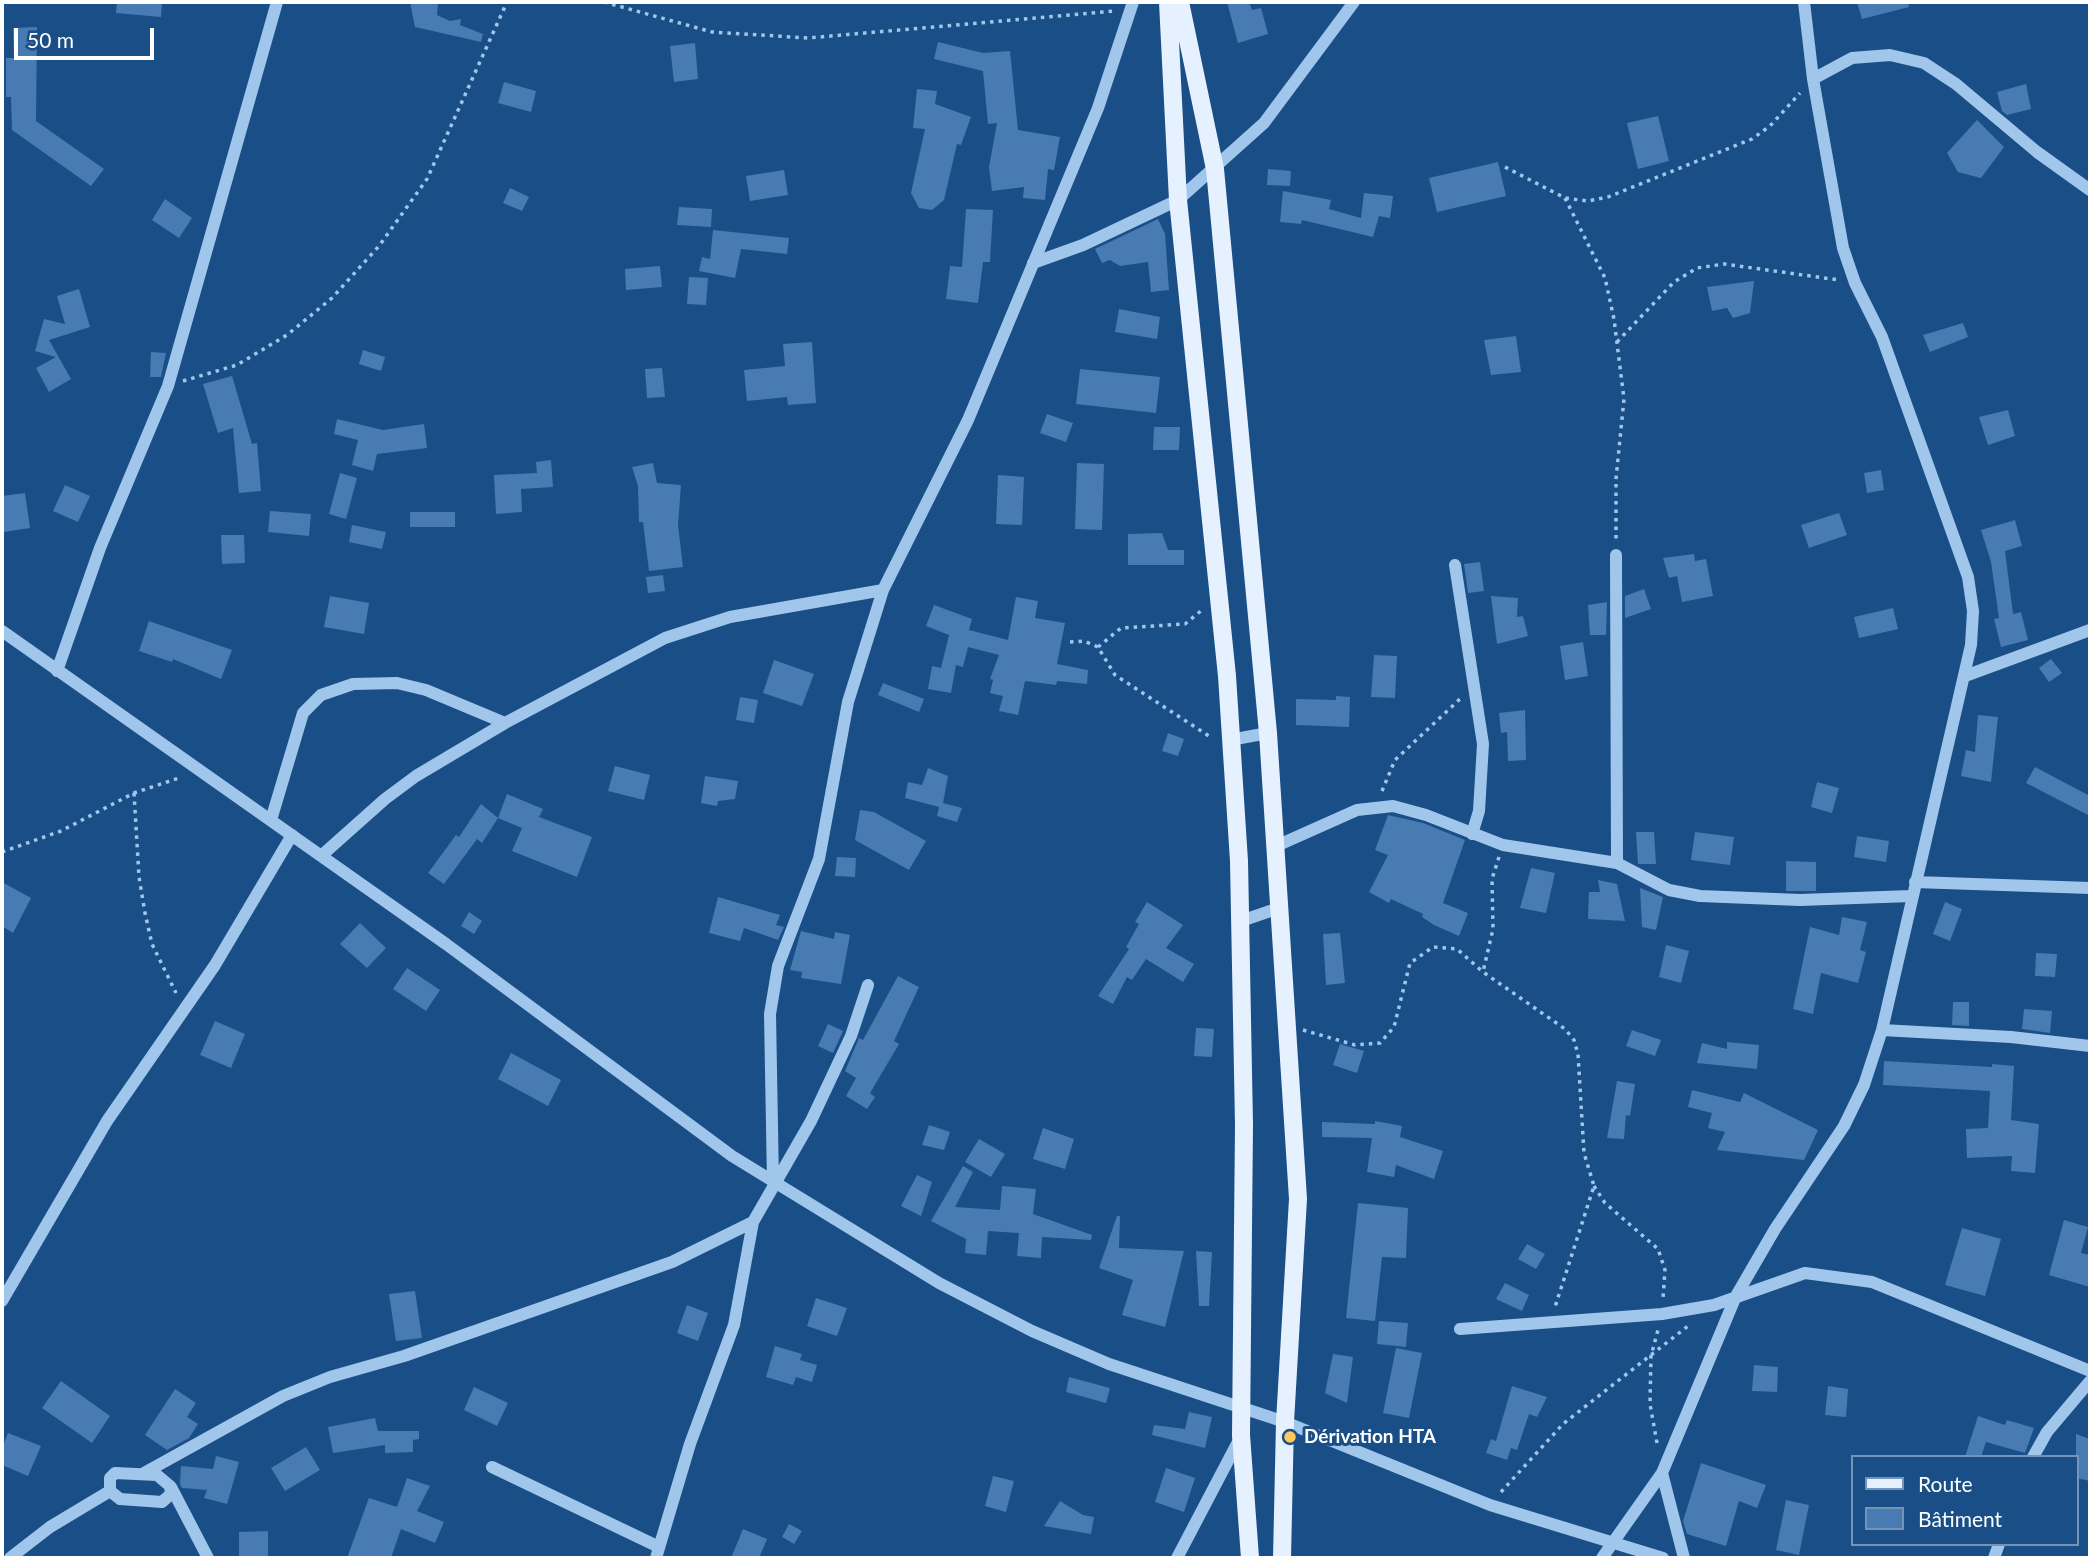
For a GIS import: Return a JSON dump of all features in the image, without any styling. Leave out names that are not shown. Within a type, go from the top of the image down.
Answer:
[{"type":"main road","points":[[1168,2],[1178,200],[1227,676],[1241,921],[1241,1435],[1250,1558]]},
{"type":"main road","points":[[1180,2],[1215,169],[1268,733],[1298,1199],[1285,1422],[1282,1558]]},
{"type":"street","points":[[57,671],[100,548],[168,386],[277,2]]},
{"type":"street","points":[[1033,263],[1083,245],[1178,200],[1264,123],[1354,2]]},
{"type":"street","points":[[1602,1558],[1662,1473],[1736,1296],[1775,1229],[1844,1126],[1864,1085],[1882,1030],[1911,896],[1965,676],[1973,611],[1968,577],[1882,337],[1855,283],[1835,213],[1813,79],[1804,2]]},
{"type":"street","points":[[773,1183],[770,1014],[778,967],[819,859],[848,702],[883,590],[968,420],[1098,108],[1132,6]]},
{"type":"street","points":[[1813,79],[1852,58],[1890,55],[1924,63],[1956,84],[2037,152],[2090,190]]},
{"type":"street","points":[[1616,555],[1617,863]]},
{"type":"street","points":[[1455,565],[1483,764],[1479,811],[1472,834]]},
{"type":"street","points":[[321,856],[406,783],[505,723],[665,638],[730,617],[883,590]]},
{"type":"street","points":[[1965,676],[2090,630]]},
{"type":"street","points":[[2,631],[465,957],[677,1117],[773,1183],[939,1283],[1032,1331],[1109,1364],[1285,1422],[1490,1505],[1663,1558]]},
{"type":"street","points":[[271,820],[303,713],[321,695],[353,684],[397,683],[426,690],[505,723]]},
{"type":"street","points":[[1230,740],[1268,733]]},
{"type":"street","points":[[1274,847],[1357,810],[1377,806],[1426,815],[1503,845],[1617,863],[1669,890],[1700,896],[1800,900],[1911,896]]},
{"type":"street","points":[[2,1301],[107,1121],[176,1026],[292,835]]},
{"type":"street","points":[[1915,882],[2090,888]]},
{"type":"street","points":[[1241,921],[1279,908]]},
{"type":"street","points":[[492,1466],[657,1553],[690,1444],[734,1325],[753,1222],[811,1121],[851,1035],[868,985]]},
{"type":"street","points":[[1882,1030],[2011,1037],[2090,1046]]},
{"type":"street","points":[[144,1473],[283,1396],[318,1381],[404,1356],[673,1262],[753,1222]]},
{"type":"street","points":[[1460,1329],[1662,1314],[1714,1305],[1805,1273],[1846,1276],[1872,1282],[2090,1371]]},
{"type":"street","points":[[2034,1455],[2047,1432],[2090,1381]]},
{"type":"street","points":[[1177,1558],[1241,1435]]},
{"type":"street","points":[[110,1491],[110,1478],[115,1474],[144,1473],[165,1479],[208,1558]]},
{"type":"street","points":[[1662,1473],[1684,1558]]},
{"type":"street","points":[[110,1491],[120,1499],[152,1503],[168,1500],[170,1486]]},
{"type":"street","points":[[10,1558],[50,1527],[110,1491]]},
{"type":"path","points":[[168,386],[237,365],[287,335],[332,298],[379,246],[426,179],[507,2]]},
{"type":"path","points":[[604,2],[712,32],[808,38],[1132,6]]},
{"type":"path","points":[[1505,167],[1565,198],[1588,201],[1608,197],[1752,139],[1770,126],[1813,79]]},
{"type":"path","points":[[1565,198],[1605,278],[1617,342],[1624,399],[1616,479],[1616,555]]},
{"type":"path","points":[[1617,342],[1674,282],[1698,268],[1724,264],[1855,283]]},
{"type":"path","points":[[1098,647],[1121,628],[1185,624],[1208,604]]},
{"type":"path","points":[[1070,642],[1084,641],[1098,647],[1115,675],[1135,690],[1203,730],[1232,761]]},
{"type":"path","points":[[1377,806],[1395,760],[1474,687]]},
{"type":"path","points":[[2,852],[61,831],[134,793],[180,778],[208,775]]},
{"type":"path","points":[[134,793],[138,877],[152,944],[172,979],[179,1001],[176,1026]]},
{"type":"path","points":[[1483,972],[1493,929],[1492,879],[1503,845]]},
{"type":"path","points":[[1286,1026],[1354,1045],[1380,1043],[1394,1027],[1410,963],[1433,947],[1457,949],[1483,972],[1565,1029],[1574,1040],[1578,1054],[1584,1153],[1594,1186],[1550,1321]]},
{"type":"path","points":[[1490,1505],[1563,1424],[1714,1305]]},
{"type":"building","points":[[117,2],[162,2],[161,17],[116,13]]},
{"type":"building","points":[[410,2],[438,2],[437,15],[450,21],[461,19],[460,25],[483,34],[481,42],[415,27]]},
{"type":"building","points":[[1227,2],[1249,2],[1252,10],[1261,8],[1268,34],[1238,43]]},
{"type":"building","points":[[1857,2],[1908,2],[1909,7],[1862,19]]},
{"type":"building","points":[[37,27],[36,121],[104,169],[91,186],[12,130],[11,97],[6,97],[6,58],[14,58],[13,28]]},
{"type":"building","points":[[938,42],[983,53],[1010,51],[1018,130],[1060,137],[1054,170],[1048,169],[1045,200],[1023,198],[1024,187],[992,191],[989,167],[997,123],[988,124],[983,71],[934,59]]},
{"type":"building","points":[[695,43],[698,79],[674,82],[670,46]]},
{"type":"building","points":[[504,82],[536,91],[531,112],[498,103]]},
{"type":"building","points":[[2026,84],[2031,109],[2007,115],[2002,111],[1997,92]]},
{"type":"building","points":[[917,89],[937,91],[935,104],[971,117],[961,145],[957,144],[944,200],[932,210],[919,208],[911,193],[925,129],[913,128]]},
{"type":"building","points":[[1658,116],[1669,161],[1638,169],[1627,123]]},
{"type":"building","points":[[1977,120],[2004,147],[1981,178],[1958,172],[1947,153]]},
{"type":"building","points":[[1498,162],[1506,196],[1437,212],[1429,178]]},
{"type":"building","points":[[1268,169],[1291,171],[1290,186],[1267,185]]},
{"type":"building","points":[[784,170],[788,195],[750,201],[746,176]]},
{"type":"building","points":[[510,188],[529,197],[522,211],[503,203]]},
{"type":"building","points":[[1283,191],[1331,200],[1329,209],[1361,218],[1364,193],[1393,196],[1390,218],[1379,216],[1373,237],[1302,220],[1301,224],[1280,222]]},
{"type":"building","points":[[165,199],[192,218],[179,238],[152,220]]},
{"type":"building","points":[[679,207],[712,209],[711,227],[677,225]]},
{"type":"building","points":[[966,209],[993,210],[990,262],[983,262],[978,303],[946,299],[950,266],[962,267]]},
{"type":"building","points":[[1158,219],[1165,234],[1169,290],[1151,292],[1148,262],[1120,266],[1110,260],[1102,263],[1095,249]]},
{"type":"building","points":[[713,230],[789,238],[787,254],[741,249],[735,278],[699,271],[702,257],[710,259]]},
{"type":"building","points":[[660,266],[662,287],[626,290],[625,269]]},
{"type":"building","points":[[689,277],[708,278],[706,305],[687,304]]},
{"type":"building","points":[[1754,281],[1750,313],[1733,318],[1727,308],[1712,311],[1707,287]]},
{"type":"building","points":[[79,289],[90,327],[49,340],[71,379],[49,392],[36,368],[56,357],[35,351],[44,319],[65,324],[57,296]]},
{"type":"building","points":[[1119,309],[1160,317],[1157,339],[1115,332]]},
{"type":"building","points":[[1963,323],[1968,337],[1930,352],[1923,335]]},
{"type":"building","points":[[1516,336],[1521,372],[1491,375],[1484,340]]},
{"type":"building","points":[[812,342],[816,403],[788,405],[787,397],[747,401],[744,370],[785,366],[783,344]]},
{"type":"building","points":[[363,350],[385,357],[381,371],[359,364]]},
{"type":"building","points":[[151,352],[166,353],[161,377],[150,377]]},
{"type":"building","points":[[662,368],[665,397],[647,398],[645,369]]},
{"type":"building","points":[[1080,369],[1160,377],[1156,413],[1076,404]]},
{"type":"building","points":[[232,376],[252,444],[257,443],[261,491],[239,493],[233,428],[218,433],[203,384]]},
{"type":"building","points":[[2008,410],[2015,436],[1988,445],[1979,417]]},
{"type":"building","points":[[1047,414],[1073,423],[1066,442],[1040,433]]},
{"type":"building","points":[[337,419],[383,430],[424,424],[427,448],[377,454],[373,471],[352,465],[358,440],[334,434]]},
{"type":"building","points":[[1154,427],[1180,427],[1179,450],[1153,450]]},
{"type":"building","points":[[551,460],[553,487],[521,489],[522,512],[496,514],[494,475],[537,473],[536,462]]},
{"type":"building","points":[[653,463],[657,483],[681,485],[678,525],[683,567],[649,571],[643,522],[639,522],[638,486],[632,467]]},
{"type":"building","points":[[1077,463],[1104,464],[1102,530],[1075,529]]},
{"type":"building","points":[[1881,470],[1884,490],[1867,493],[1864,473]]},
{"type":"building","points":[[340,473],[357,478],[346,519],[329,514]]},
{"type":"building","points":[[998,475],[1024,477],[1022,525],[996,524]]},
{"type":"building","points":[[65,485],[90,496],[78,522],[53,511]]},
{"type":"building","points":[[25,493],[30,528],[4,532],[2,496]]},
{"type":"building","points":[[270,511],[311,514],[309,536],[268,532]]},
{"type":"building","points":[[410,512],[455,512],[455,527],[410,527]]},
{"type":"building","points":[[1839,513],[1847,535],[1809,548],[1801,525]]},
{"type":"building","points":[[2015,520],[2022,546],[2005,551],[2013,614],[2021,612],[2028,640],[2001,647],[1994,619],[1999,618],[1991,562],[1981,530]]},
{"type":"building","points":[[352,525],[386,532],[382,549],[349,542]]},
{"type":"building","points":[[1162,533],[1168,550],[1184,550],[1184,565],[1128,565],[1128,534]]},
{"type":"building","points":[[221,535],[244,535],[245,563],[222,564]]},
{"type":"building","points":[[1694,554],[1695,561],[1706,559],[1713,596],[1682,602],[1677,576],[1669,578],[1663,558]]},
{"type":"building","points":[[1480,562],[1484,591],[1468,593],[1464,564]]},
{"type":"building","points":[[663,575],[665,591],[648,593],[646,577]]},
{"type":"building","points":[[1644,589],[1651,609],[1625,618],[1625,596]]},
{"type":"building","points":[[330,596],[369,603],[364,634],[324,627]]},
{"type":"building","points":[[1491,596],[1518,598],[1517,617],[1523,616],[1528,636],[1497,644]]},
{"type":"building","points":[[1016,597],[1038,601],[1035,618],[1065,623],[1057,664],[1088,670],[1087,684],[1057,681],[1056,685],[1025,681],[1018,715],[999,711],[1003,696],[990,693],[993,680],[990,679],[999,655],[968,647],[963,667],[956,665],[951,693],[928,689],[932,666],[941,668],[949,635],[926,626],[934,605],[972,619],[969,630],[1008,640]]},
{"type":"building","points":[[1607,602],[1606,635],[1590,635],[1588,605]]},
{"type":"building","points":[[1893,608],[1898,629],[1859,638],[1854,617]]},
{"type":"building","points":[[149,621],[232,650],[221,679],[173,659],[172,662],[139,651]]},
{"type":"building","points":[[1583,642],[1588,676],[1565,680],[1560,646]]},
{"type":"building","points":[[1374,655],[1397,656],[1395,698],[1371,697]]},
{"type":"building","points":[[2051,659],[2062,673],[2049,682],[2039,668]]},
{"type":"building","points":[[774,660],[814,674],[802,706],[763,693]]},
{"type":"building","points":[[883,683],[924,699],[919,712],[878,695]]},
{"type":"building","points":[[1336,696],[1350,697],[1349,727],[1296,725],[1296,699],[1336,700]]},
{"type":"building","points":[[740,697],[758,700],[754,723],[736,720]]},
{"type":"building","points":[[1525,710],[1526,760],[1508,761],[1507,732],[1501,733],[1499,713]]},
{"type":"building","points":[[1978,715],[1998,717],[1991,782],[1961,776],[1966,750],[1975,752]]},
{"type":"building","points":[[1168,733],[1184,739],[1178,756],[1162,751]]},
{"type":"building","points":[[615,766],[650,775],[644,800],[608,791]]},
{"type":"building","points":[[2035,767],[2090,796],[2090,816],[2026,783]]},
{"type":"building","points":[[928,768],[948,776],[943,803],[962,808],[957,822],[937,816],[939,807],[905,798],[908,782],[922,785]]},
{"type":"building","points":[[705,776],[738,781],[735,799],[718,801],[717,806],[701,803]]},
{"type":"building","points":[[1817,782],[1839,788],[1832,813],[1811,807]]},
{"type":"building","points":[[507,794],[543,809],[539,817],[592,837],[577,877],[512,851],[522,828],[498,818]]},
{"type":"building","points":[[481,804],[498,818],[482,843],[477,839],[444,884],[428,873],[456,835],[459,837]]},
{"type":"building","points":[[860,810],[874,812],[926,841],[909,870],[855,840]]},
{"type":"building","points":[[1388,815],[1423,823],[1465,840],[1443,903],[1468,913],[1459,936],[1434,925],[1422,917],[1423,914],[1391,899],[1389,903],[1369,892],[1388,855],[1375,850]]},
{"type":"building","points":[[1636,832],[1654,832],[1656,864],[1638,864]]},
{"type":"building","points":[[1695,832],[1734,837],[1730,865],[1691,860]]},
{"type":"building","points":[[1857,836],[1889,841],[1886,862],[1854,857]]},
{"type":"building","points":[[837,857],[856,858],[855,877],[835,876]]},
{"type":"building","points":[[1786,861],[1816,862],[1816,891],[1786,891]]},
{"type":"building","points":[[1531,868],[1555,873],[1546,913],[1520,908]]},
{"type":"building","points":[[1598,880],[1617,884],[1625,921],[1588,919],[1589,892],[1600,892]]},
{"type":"building","points":[[2,882],[31,898],[13,933],[2,926]]},
{"type":"building","points":[[1640,888],[1663,897],[1656,930],[1642,927]]},
{"type":"building","points":[[718,897],[780,915],[776,925],[784,927],[778,940],[744,928],[740,941],[709,933]]},
{"type":"building","points":[[1147,902],[1183,925],[1166,948],[1194,964],[1183,982],[1146,959],[1132,980],[1127,977],[1113,1004],[1098,996],[1129,949],[1126,947],[1139,924],[1135,922]]},
{"type":"building","points":[[1945,902],[1962,909],[1950,941],[1933,934]]},
{"type":"building","points":[[469,912],[482,921],[474,934],[461,926]]},
{"type":"building","points":[[1842,917],[1867,922],[1860,950],[1866,952],[1858,983],[1821,973],[1813,1014],[1793,1009],[1810,927],[1839,935]]},
{"type":"building","points":[[360,923],[386,948],[367,968],[340,944]]},
{"type":"building","points":[[801,931],[834,939],[835,932],[850,935],[841,984],[801,978],[802,972],[790,970]]},
{"type":"building","points":[[1340,933],[1345,983],[1326,985],[1323,934]]},
{"type":"building","points":[[1666,945],[1689,951],[1681,983],[1659,977]]},
{"type":"building","points":[[2036,953],[2057,954],[2055,977],[2035,976]]},
{"type":"building","points":[[407,968],[440,990],[426,1011],[393,989]]},
{"type":"building","points":[[898,976],[919,987],[894,1041],[899,1044],[870,1093],[875,1097],[867,1109],[846,1096],[856,1078],[845,1071],[859,1038],[863,1040]]},
{"type":"building","points":[[1953,1002],[1969,1002],[1969,1026],[1952,1025]]},
{"type":"building","points":[[2024,1009],[2052,1011],[2050,1033],[2022,1029]]},
{"type":"building","points":[[215,1021],[245,1034],[231,1068],[200,1055]]},
{"type":"building","points":[[828,1024],[843,1031],[833,1053],[818,1046]]},
{"type":"building","points":[[1196,1028],[1214,1029],[1212,1057],[1194,1056]]},
{"type":"building","points":[[1632,1030],[1661,1040],[1655,1056],[1626,1046]]},
{"type":"building","points":[[1727,1042],[1759,1045],[1757,1069],[1697,1063],[1702,1043],[1727,1049]]},
{"type":"building","points":[[1340,1044],[1364,1051],[1357,1073],[1333,1065]]},
{"type":"building","points":[[511,1053],[561,1080],[548,1106],[498,1079]]},
{"type":"building","points":[[1884,1061],[2014,1066],[2011,1120],[2039,1124],[2035,1173],[2011,1171],[2012,1156],[1967,1158],[1966,1129],[1988,1128],[1990,1091],[1883,1085]]},
{"type":"building","points":[[1617,1081],[1635,1084],[1630,1116],[1626,1115],[1624,1139],[1607,1138]]},
{"type":"building","points":[[1692,1090],[1740,1102],[1744,1093],[1818,1130],[1804,1160],[1717,1150],[1725,1132],[1708,1128],[1712,1113],[1688,1107]]},
{"type":"building","points":[[1375,1121],[1402,1126],[1400,1137],[1443,1151],[1434,1179],[1396,1165],[1394,1177],[1367,1172],[1372,1138],[1322,1137],[1322,1122],[1375,1124]]},
{"type":"building","points":[[929,1125],[950,1132],[944,1150],[922,1145]]},
{"type":"building","points":[[1043,1128],[1074,1139],[1065,1169],[1033,1159]]},
{"type":"building","points":[[979,1139],[1005,1154],[991,1177],[965,1162]]},
{"type":"building","points":[[963,1166],[973,1172],[955,1207],[1000,1210],[1002,1186],[1036,1189],[1033,1214],[1092,1235],[1091,1240],[1042,1237],[1041,1258],[1017,1256],[1019,1233],[988,1231],[986,1255],[965,1253],[966,1239],[931,1221]]},
{"type":"building","points":[[917,1175],[932,1182],[921,1216],[901,1206]]},
{"type":"building","points":[[1358,1203],[1408,1208],[1406,1258],[1382,1257],[1375,1321],[1346,1318]]},
{"type":"building","points":[[1117,1216],[1120,1216],[1119,1248],[1184,1251],[1165,1327],[1122,1315],[1133,1280],[1099,1268]]},
{"type":"building","points":[[2064,1220],[2088,1227],[2081,1253],[2090,1255],[2090,1287],[2049,1275]]},
{"type":"building","points":[[1962,1228],[2001,1239],[1985,1296],[1945,1285]]},
{"type":"building","points":[[1527,1244],[1545,1254],[1536,1269],[1518,1259]]},
{"type":"building","points":[[1196,1251],[1212,1252],[1209,1306],[1199,1306]]},
{"type":"building","points":[[1505,1283],[1529,1295],[1522,1311],[1496,1299]]},
{"type":"building","points":[[415,1291],[422,1338],[396,1341],[389,1294]]},
{"type":"building","points":[[816,1298],[847,1308],[837,1336],[807,1326]]},
{"type":"building","points":[[687,1305],[708,1313],[698,1341],[677,1333]]},
{"type":"building","points":[[1379,1321],[1408,1323],[1406,1347],[1377,1344]]},
{"type":"building","points":[[775,1346],[802,1354],[800,1360],[817,1365],[812,1382],[796,1377],[793,1385],[766,1377]]},
{"type":"building","points":[[1396,1348],[1422,1353],[1409,1418],[1383,1413]]},
{"type":"building","points":[[1333,1354],[1353,1357],[1347,1403],[1325,1393]]},
{"type":"building","points":[[1754,1365],[1778,1367],[1777,1392],[1752,1391]]},
{"type":"building","points":[[1069,1377],[1110,1388],[1106,1403],[1066,1392]]},
{"type":"building","points":[[61,1381],[110,1416],[92,1443],[42,1408]]},
{"type":"building","points":[[1512,1386],[1547,1397],[1537,1417],[1529,1414],[1517,1450],[1511,1448],[1507,1460],[1486,1453],[1491,1439],[1496,1441]]},
{"type":"building","points":[[1828,1386],[1848,1389],[1846,1417],[1825,1415]]},
{"type":"building","points":[[474,1387],[508,1403],[497,1426],[464,1410]]},
{"type":"building","points":[[175,1389],[196,1403],[187,1417],[198,1424],[189,1438],[167,1450],[145,1435]]},
{"type":"building","points":[[1189,1412],[1212,1417],[1205,1448],[1152,1435],[1154,1425],[1185,1429]]},
{"type":"building","points":[[1978,1416],[2005,1425],[2007,1420],[2034,1428],[2025,1453],[1986,1442],[1982,1455],[1966,1455]]},
{"type":"building","points":[[375,1418],[378,1431],[419,1431],[419,1439],[413,1440],[413,1452],[385,1453],[385,1445],[333,1453],[328,1427]]},
{"type":"building","points":[[8,1433],[41,1446],[28,1476],[2,1465],[2,1448]]},
{"type":"building","points":[[2076,1434],[2090,1439],[2090,1481],[2078,1478]]},
{"type":"building","points":[[306,1447],[320,1470],[285,1491],[271,1468]]},
{"type":"building","points":[[216,1456],[239,1462],[227,1504],[204,1498],[207,1490],[182,1488],[180,1484],[181,1466],[213,1469]]},
{"type":"building","points":[[1701,1463],[1766,1485],[1757,1508],[1739,1501],[1726,1546],[1687,1534],[1683,1521]]},
{"type":"building","points":[[1166,1468],[1195,1478],[1184,1512],[1155,1502]]},
{"type":"building","points":[[993,1476],[1014,1481],[1006,1512],[985,1506]]},
{"type":"building","points":[[407,1478],[430,1486],[417,1511],[444,1522],[435,1543],[401,1529],[391,1558],[347,1558],[369,1498],[397,1507]]},
{"type":"building","points":[[1786,1500],[1809,1505],[1799,1555],[1776,1550]]},
{"type":"building","points":[[1060,1501],[1083,1515],[1094,1517],[1091,1534],[1044,1526]]},
{"type":"building","points":[[789,1524],[802,1531],[794,1544],[782,1537]]},
{"type":"building","points":[[743,1529],[767,1539],[759,1558],[731,1558]]},
{"type":"building","points":[[268,1531],[268,1558],[239,1558],[239,1532]]},
{"type":"place","name":"Dérivation HTA","points":[[1290,1437]]}]
